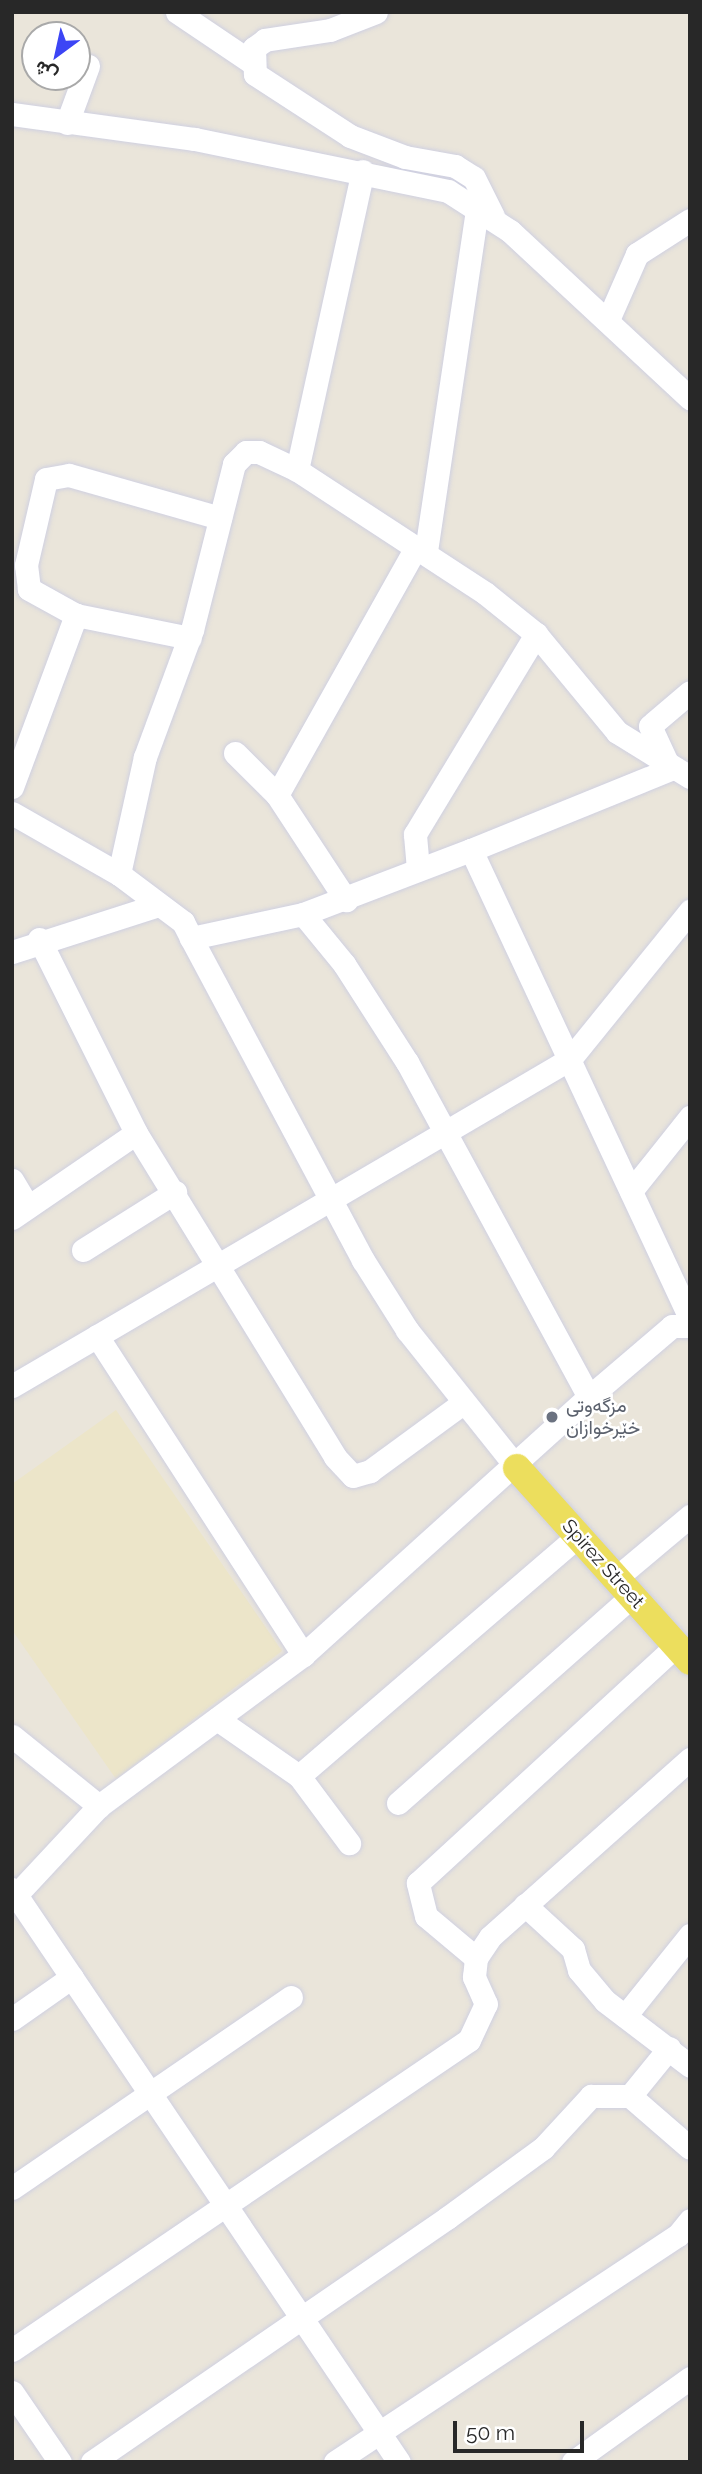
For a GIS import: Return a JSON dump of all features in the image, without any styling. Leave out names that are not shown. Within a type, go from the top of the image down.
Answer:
[{"type":"main road","name":"Spirez Street","points":[[517,1468],[683,1653]]},
{"type":"street","points":[[177,12],[251,62]]},
{"type":"street","points":[[376,12],[330,30],[265,40],[254,48],[251,62],[255,74],[350,136],[405,158],[456,166],[474,178],[495,223]]},
{"type":"street","points":[[67,123],[79,91]]},
{"type":"street","points":[[12,114],[363,171],[478,205],[495,223],[608,320],[690,398]]},
{"type":"street","points":[[297,470],[363,171]]},
{"type":"street","points":[[277,795],[421,549],[478,205]]},
{"type":"street","points":[[608,320],[637,254],[690,220]]},
{"type":"street","points":[[119,874],[145,757],[190,638],[234,464],[246,452],[259,452],[297,470],[421,549],[536,634],[617,732],[680,773]]},
{"type":"street","points":[[190,638],[76,615],[40,598],[27,579],[42,488],[53,474],[220,517]]},
{"type":"street","points":[[12,786],[76,615]]},
{"type":"street","points":[[418,869],[415,834],[536,634]]},
{"type":"street","points":[[680,773],[650,726],[690,692]]},
{"type":"street","points":[[235,753],[277,795],[346,900]]},
{"type":"street","points":[[191,938],[303,914],[346,900],[418,869],[680,773]]},
{"type":"street","points":[[12,813],[119,874],[183,922],[330,1197],[407,1330],[517,1468]]},
{"type":"street","points":[[471,849],[631,1191],[684,1324],[690,1346]]},
{"type":"street","points":[[12,952],[39,939],[158,905]]},
{"type":"street","points":[[12,1386],[442,1130],[570,1059],[690,911]]},
{"type":"street","points":[[303,914],[351,975],[442,1130],[589,1397]]},
{"type":"street","points":[[39,939],[135,1133],[175,1192],[335,1457],[353,1476],[370,1471],[463,1403]]},
{"type":"street","points":[[631,1191],[690,1116]]},
{"type":"street","points":[[12,1180],[20,1213],[135,1133]]},
{"type":"street","points":[[83,1250],[175,1192]]},
{"type":"street","points":[[399,2462],[14,1892],[99,1806],[303,1655],[517,1468],[589,1397],[684,1324]]},
{"type":"street","points":[[97,1336],[303,1655]]},
{"type":"street","points":[[398,1802],[624,1587],[690,1516]]},
{"type":"street","points":[[299,1776],[578,1536]]},
{"type":"street","points":[[476,1958],[426,1916],[418,1883],[683,1653]]},
{"type":"street","points":[[217,1719],[299,1776],[349,1843]]},
{"type":"street","points":[[12,1736],[99,1806]]},
{"type":"street","points":[[12,2350],[224,2203],[469,2040],[486,2004],[474,1978],[476,1958],[525,1905],[690,1759]]},
{"type":"street","points":[[525,1905],[573,1949],[586,1979],[625,2016],[690,2066]]},
{"type":"street","points":[[625,2016],[690,1935]]},
{"type":"street","points":[[12,2019],[72,1977]]},
{"type":"street","points":[[12,2188],[291,1997]]},
{"type":"street","points":[[630,2096],[668,2048]]},
{"type":"street","points":[[92,2462],[543,2148],[591,2096],[630,2096],[690,2148]]},
{"type":"street","points":[[335,2462],[381,2435],[552,2313],[678,2235],[690,2220]]},
{"type":"street","points":[[573,2462],[690,2378]]},
{"type":"street","points":[[12,2392],[60,2462]]},
{"type":"shaded area","points":[[116,1410],[282,1651],[116,1779],[12,1630],[12,1484]]},
{"type":"place","name":"مزگەوتی خێرخوازان","points":[[552,1417]]}]
